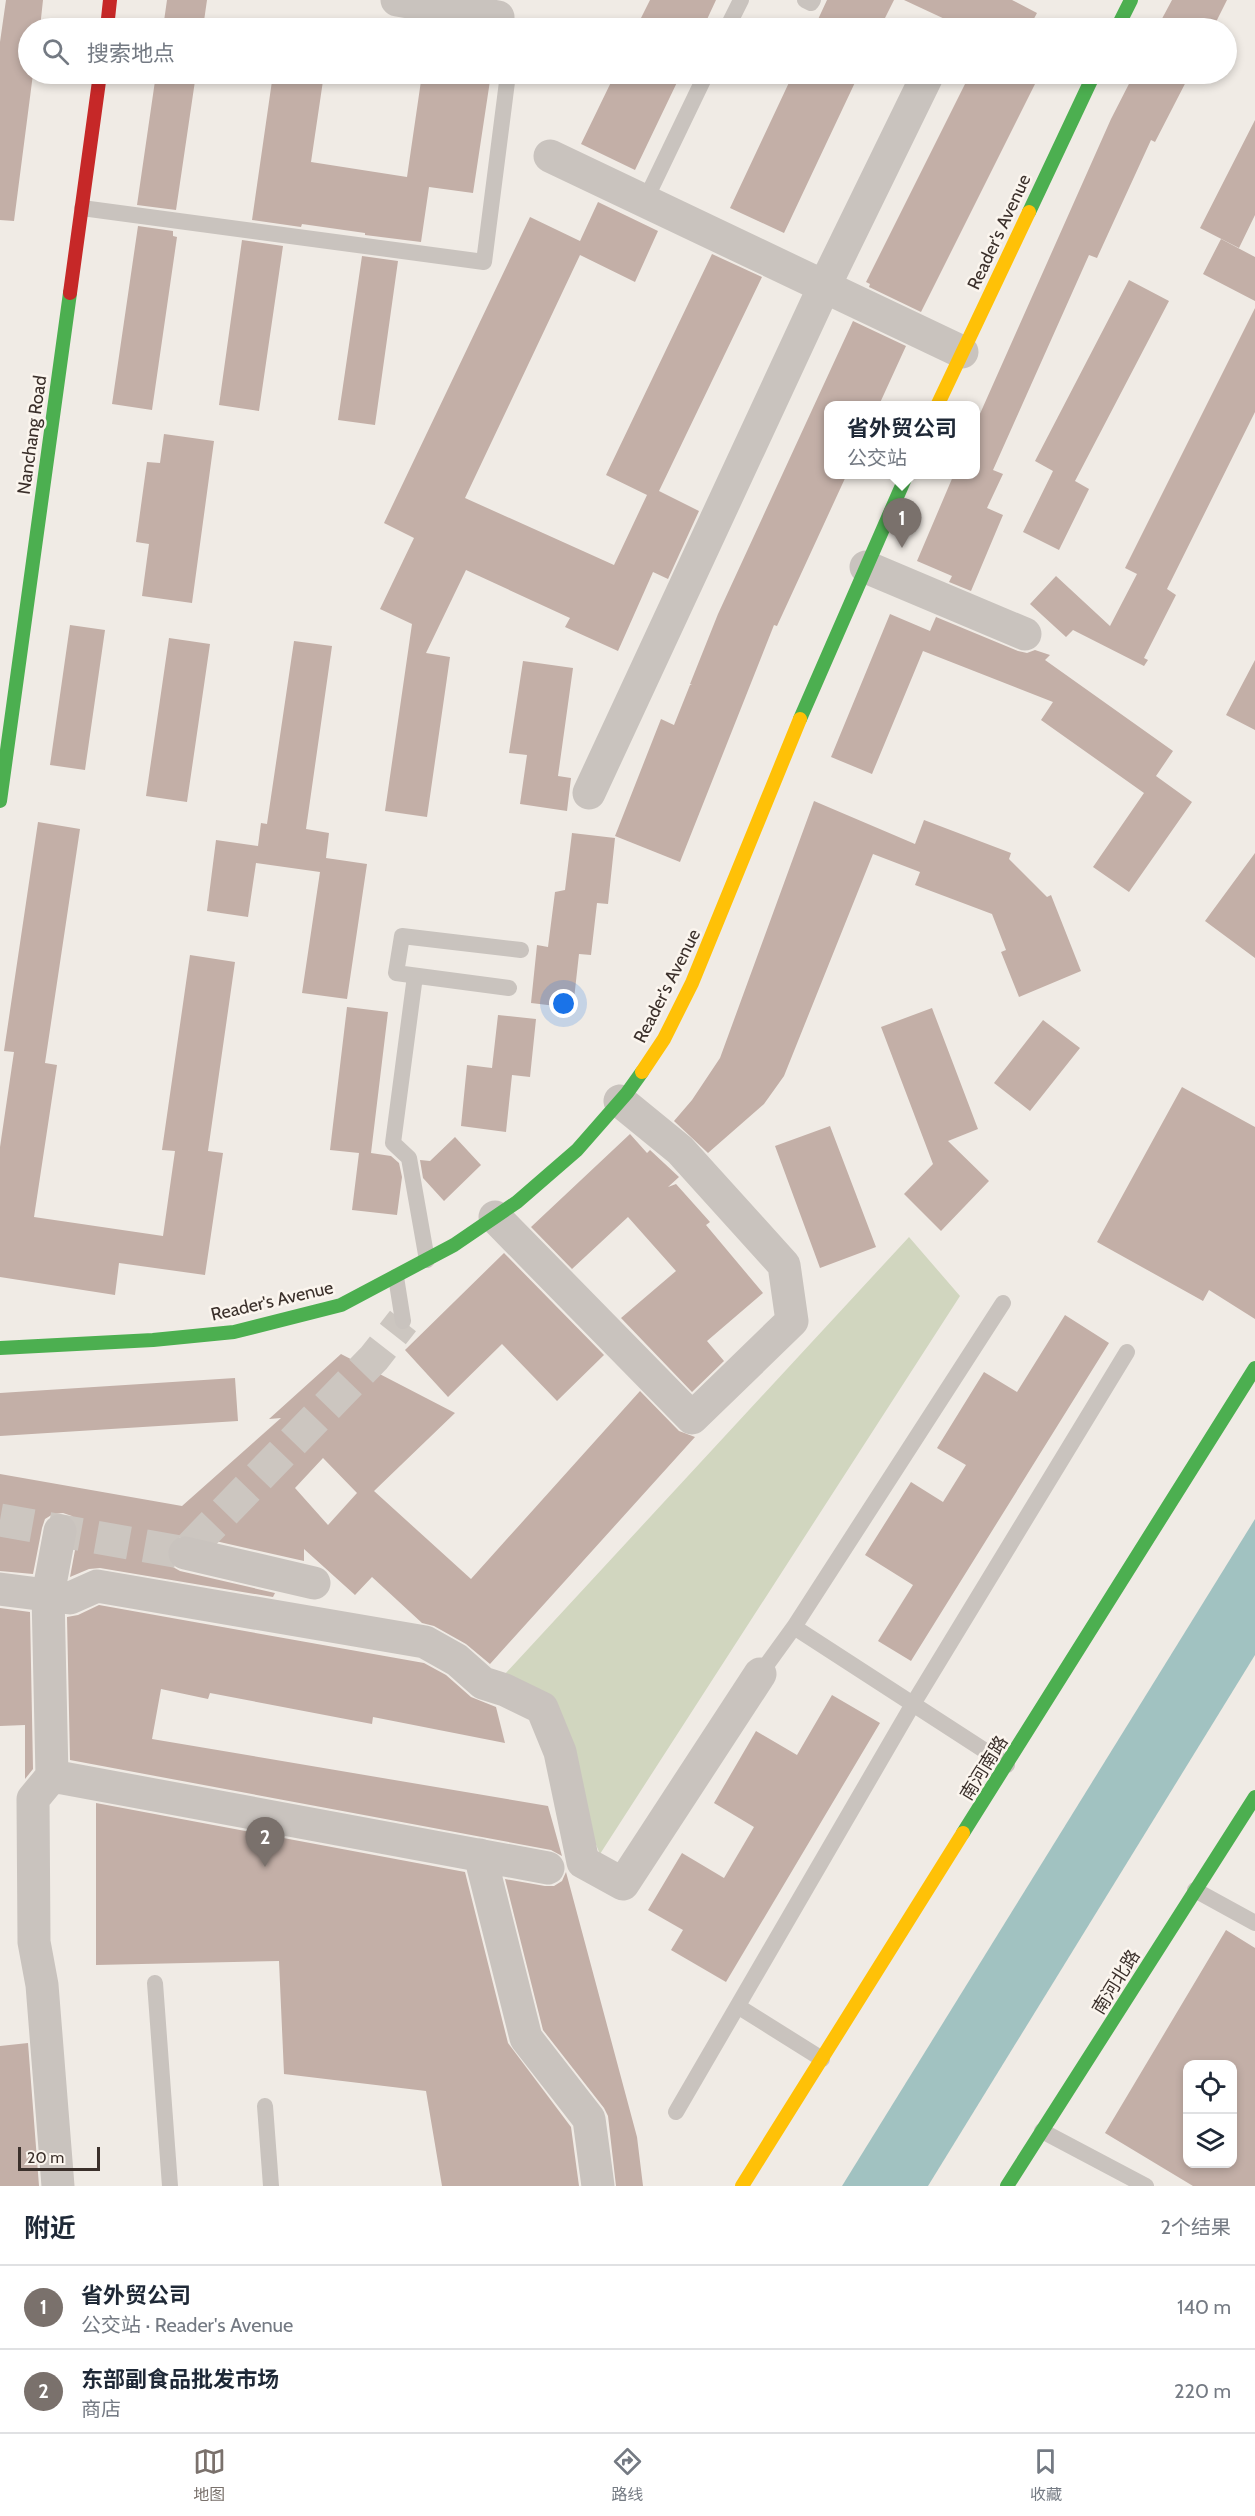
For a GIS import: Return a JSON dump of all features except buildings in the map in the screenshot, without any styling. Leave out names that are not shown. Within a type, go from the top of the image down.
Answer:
[{"type":"main road","points":[[107,18],[110,0]]},
{"type":"main road","points":[[1122,18],[1131,0]]},
{"type":"main road","name":"Nanchang Road","points":[[0,801],[99,84]]},
{"type":"main road","name":"Reader's Avenue","points":[[939,401],[1089,84]]},
{"type":"main road","name":"Reader's Avenue","points":[[0,1348],[153,1340],[234,1332],[341,1305],[427,1260],[495,1217],[517,1202],[577,1150],[620,1101],[664,1039],[692,983],[776,772],[905,479]]},
{"type":"main road","name":"南河南路","points":[[742,2186],[1255,1368]]},
{"type":"main road","name":"南河北路","points":[[1007,2186],[1255,1797]]},
{"type":"street","points":[[397,0],[498,17]]},
{"type":"street","points":[[589,793],[824,287],[923,84]]},
{"type":"street","points":[[550,156],[644,203],[962,352]]},
{"type":"street","points":[[866,567],[1026,634]]},
{"type":"street","points":[[495,1217],[692,1418],[792,1321],[784,1264],[680,1150],[620,1101]]},
{"type":"street","points":[[58,2186],[42,1985],[34,1942],[48,1595],[60,1531]]},
{"type":"street","points":[[185,1553],[314,1583]]},
{"type":"street","points":[[0,1589],[70,1598],[97,1586],[426,1642],[457,1660],[483,1683],[505,1690],[542,1708],[560,1752],[583,1862],[623,1884],[760,1674]]},
{"type":"street","points":[[42,1787],[480,1855],[548,1868]]},
{"type":"street","points":[[480,1855],[526,2038],[589,2119],[598,2186]]},
{"type":"lane","points":[[732,18],[741,0]]},
{"type":"lane","points":[[805,0],[811,3],[813,0]]},
{"type":"lane","points":[[82,208],[484,262],[507,84]]},
{"type":"lane","points":[[644,203],[701,84]]},
{"type":"lane","points":[[509,988],[396,973],[402,936],[522,950]]},
{"type":"lane","points":[[415,976],[393,1143],[409,1158],[427,1260]]},
{"type":"lane","points":[[396,1277],[403,1322]]},
{"type":"lane","points":[[760,1674],[794,1627],[1003,1303]]},
{"type":"lane","points":[[676,2112],[913,1704],[1127,1352]]},
{"type":"lane","points":[[794,1627],[1007,1765]]},
{"type":"lane","points":[[1196,1890],[1255,1923]]},
{"type":"lane","points":[[155,1983],[170,2186]]},
{"type":"lane","points":[[738,2007],[822,2059]]},
{"type":"lane","points":[[265,2106],[271,2186]]},
{"type":"lane","points":[[1042,2131],[1146,2186]]},
{"type":"green space","points":[[909,1237],[960,1296],[600,1854],[542,1719],[504,1675]]},
{"type":"water","points":[[1255,1519],[1255,1655],[928,2186],[842,2186]]},
{"type":"tunnel","points":[[0,1520],[185,1553],[374,1358],[403,1321]]},
{"type":"traffic: fast","points":[[1122,18],[1131,0]]},
{"type":"traffic: fast","points":[[1029,212],[1089,84]]},
{"type":"traffic: fast","points":[[0,801],[70,293]]},
{"type":"traffic: fast","points":[[800,719],[905,479]]},
{"type":"traffic: fast","points":[[0,1348],[153,1340],[234,1332],[341,1305],[454,1245],[517,1202],[577,1150],[627,1093],[642,1072]]},
{"type":"traffic: fast","points":[[963,1833],[1255,1368]]},
{"type":"traffic: fast","points":[[1007,2186],[1255,1797]]},
{"type":"traffic: slow","points":[[939,401],[1029,212]]},
{"type":"traffic: slow","points":[[642,1072],[664,1039],[692,983],[800,719]]},
{"type":"traffic: slow","points":[[742,2186],[963,1833]]},
{"type":"traffic: jam","points":[[108,18],[110,0]]},
{"type":"traffic: jam","points":[[70,293],[99,84]]},
{"type":"place","name":"省外贸公司","points":[[902,548]]},
{"type":"place","name":"东部副食品批发市场","points":[[265,1867]]}]
